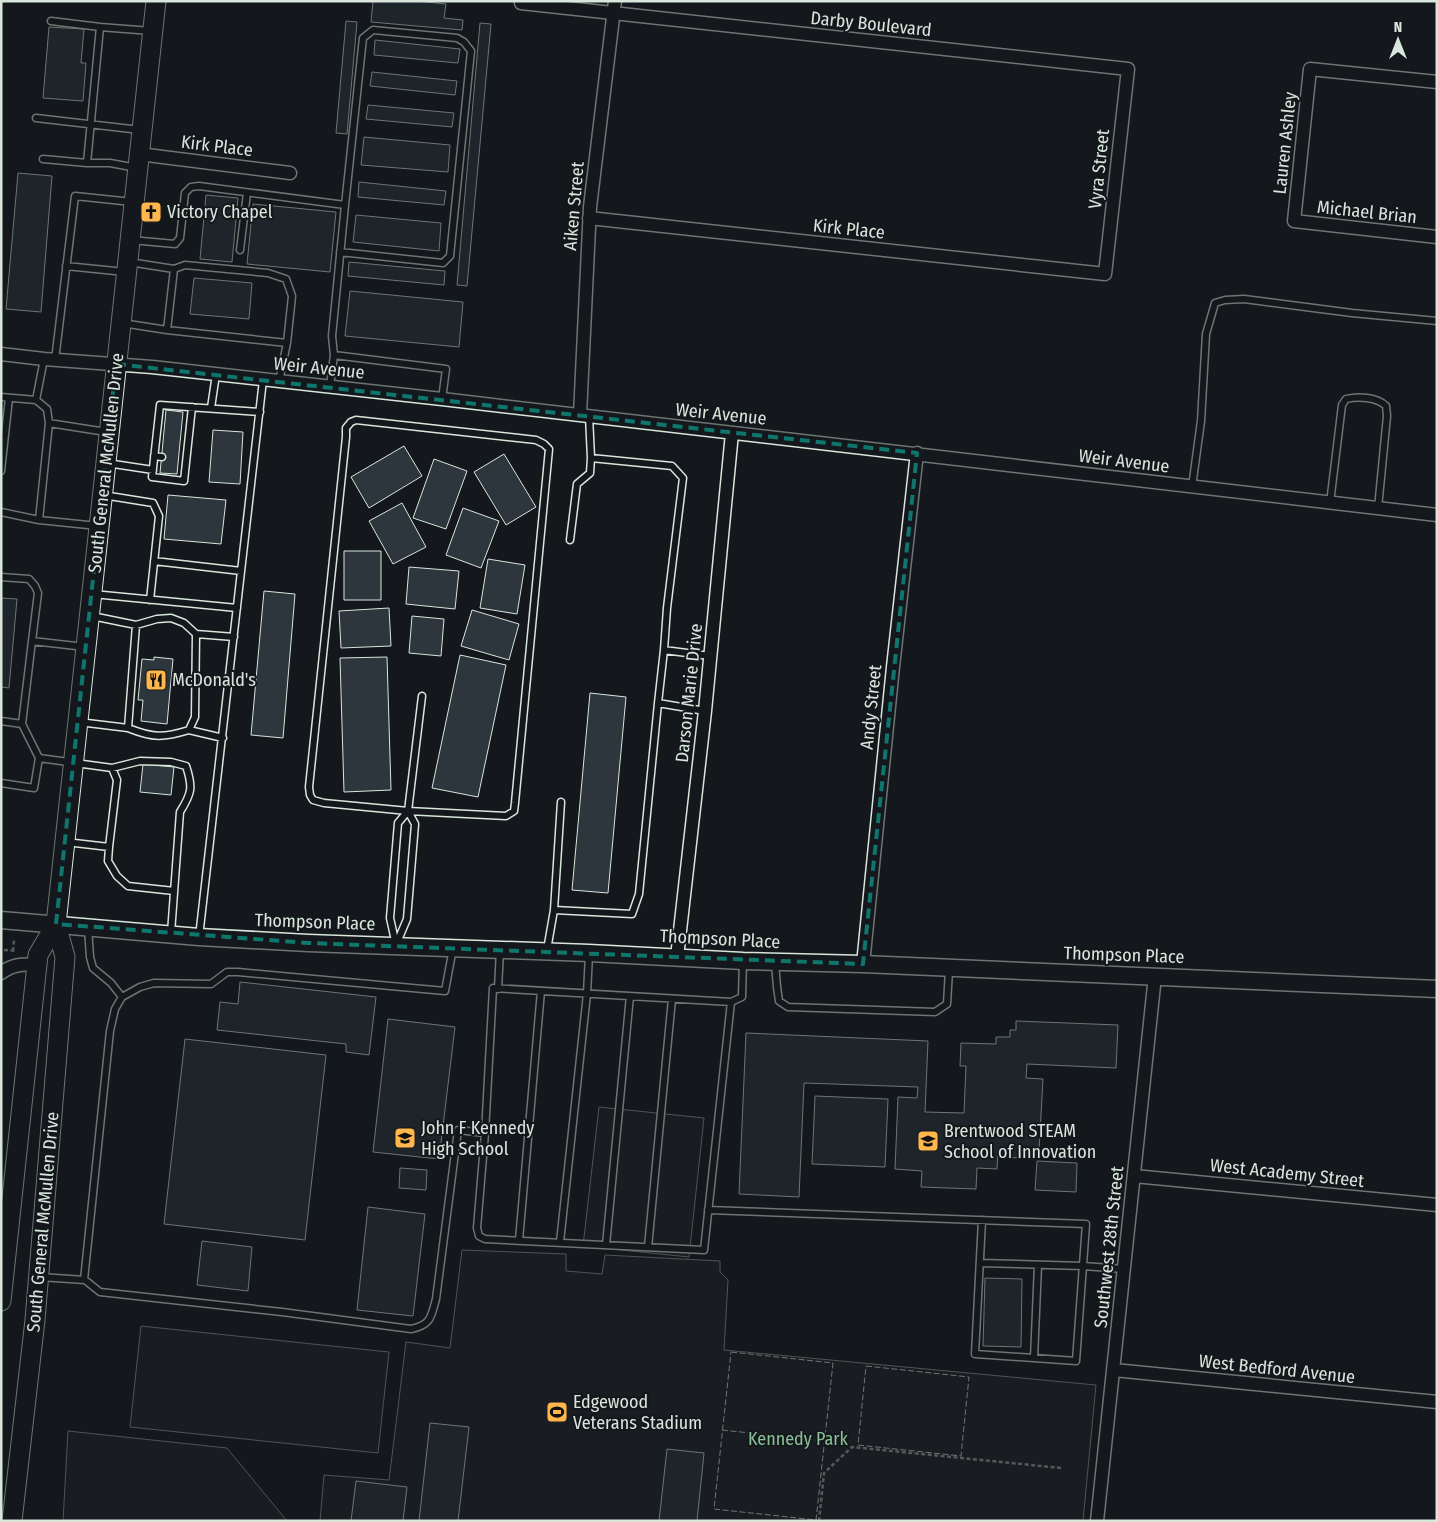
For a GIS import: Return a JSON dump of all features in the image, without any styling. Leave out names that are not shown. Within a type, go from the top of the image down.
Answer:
[{"type":"main road","name":"South General McMullen Drive","points":[[12,1521],[39,1277],[65,957],[56,924],[156,1]]},
{"type":"main road","name":"South General McMullen Drive","points":[[1,1301],[38,955],[56,924]]},
{"type":"street","name":"Darby Boulevard","points":[[521,3],[614,8],[1128,69]]},
{"type":"street","name":"Aiken Street","points":[[585,416],[589,218],[614,8]]},
{"type":"street","name":"Vyra Street","points":[[1105,274],[1128,69]]},
{"type":"street","name":"Lauren Ashley","points":[[1294,221],[1310,69],[1437,82]]},
{"type":"street","name":"Kirk Place","points":[[138,161],[290,173]]},
{"type":"street","name":"Kirk Place","points":[[589,218],[1105,274]]},
{"type":"street","name":"Michael Brian","points":[[1294,221],[1437,237]]},
{"type":"street","name":"Weir Avenue","points":[[1,354],[442,398],[1437,515]]},
{"type":"street","name":"Darson Marie Drive","points":[[678,957],[705,711],[732,433]]},
{"type":"street","name":"Andy Street","points":[[863,964],[892,667],[917,453]]},
{"type":"street","name":"Thompson Place","points":[[1,920],[199,937],[308,943],[501,949],[743,961],[863,964],[1437,989]]},
{"type":"street","points":[[1,973],[18,964],[37,965]]},
{"type":"street","name":"Southwest 28th Street","points":[[1097,1521],[1155,976]]},
{"type":"street","name":"West Academy Street","points":[[1134,1176],[1437,1205]]},
{"type":"street","name":"West Bedford Avenue","points":[[1114,1370],[1437,1402]]},
{"type":"lane","points":[[51,21],[152,31]]},
{"type":"lane","points":[[87,163],[100,27]]},
{"type":"lane","points":[[330,386],[334,355],[332,336],[340,252],[363,38],[373,30],[457,38],[464,42],[471,51],[450,256],[443,263],[340,252]]},
{"type":"lane","points":[[36,118],[142,130]]},
{"type":"lane","points":[[43,159],[87,163],[138,161]]},
{"type":"lane","points":[[130,240],[175,244],[180,238],[185,193],[191,187],[199,186],[345,205]]},
{"type":"lane","points":[[240,250],[247,193]]},
{"type":"lane","points":[[36,400],[49,359],[66,266],[75,196],[134,202]]},
{"type":"lane","points":[[66,266],[174,269],[185,265],[268,273],[286,279],[292,296],[287,343],[279,381]]},
{"type":"lane","points":[[167,330],[174,269]]},
{"type":"lane","points":[[1192,487],[1201,421],[1206,334],[1215,303],[1225,300],[1244,299],[1352,313],[1437,321]]},
{"type":"lane","points":[[120,323],[287,343]]},
{"type":"lane","points":[[334,355],[446,369],[442,398]]},
{"type":"lane","points":[[211,408],[216,374]]},
{"type":"lane","points":[[199,937],[263,380]]},
{"type":"lane","points":[[1,397],[36,400],[47,409],[49,423],[39,520]]},
{"type":"lane","points":[[1330,503],[1342,405],[1346,398],[1354,397],[1381,401],[1386,406],[1387,416],[1378,508]]},
{"type":"lane","points":[[1,471],[9,398]]},
{"type":"lane","points":[[192,407],[184,481],[152,478],[154,456],[160,440],[162,424],[160,404],[260,412]]},
{"type":"lane","points":[[570,540],[577,484],[590,473],[591,458],[585,416]]},
{"type":"lane","points":[[356,420],[536,440],[549,449],[514,811],[506,816],[408,811],[324,803],[313,800],[310,795],[309,787],[346,428],[351,422],[356,420]]},
{"type":"lane","points":[[49,423],[109,432]]},
{"type":"lane","points":[[181,426],[190,426]]},
{"type":"lane","points":[[180,442],[188,443]]},
{"type":"lane","points":[[154,456],[162,456]]},
{"type":"lane","points":[[554,910],[632,914],[639,894],[667,608],[682,478],[672,466],[591,458]]},
{"type":"lane","points":[[178,459],[186,460]]},
{"type":"lane","points":[[106,463],[152,470]]},
{"type":"lane","points":[[102,495],[153,502],[159,516],[150,600]]},
{"type":"lane","points":[[1,512],[39,520],[99,526]]},
{"type":"lane","points":[[154,561],[242,571]]},
{"type":"lane","points":[[1,577],[29,579],[36,586],[38,593],[22,724],[39,758],[34,788],[1,782]]},
{"type":"lane","points":[[91,594],[237,608]]},
{"type":"lane","points":[[89,615],[136,625],[157,619],[171,618],[184,623],[196,634],[234,637]]},
{"type":"lane","points":[[128,728],[136,625]]},
{"type":"lane","points":[[189,730],[195,717],[196,634]]},
{"type":"lane","points":[[32,641],[86,647]]},
{"type":"lane","points":[[664,650],[710,656]]},
{"type":"lane","points":[[396,945],[407,919],[415,824],[408,811],[422,696]]},
{"type":"lane","points":[[658,703],[705,711]]},
{"type":"lane","points":[[1,721],[22,724]]},
{"type":"lane","points":[[78,722],[128,728],[143,734],[163,737],[189,730],[223,738]]},
{"type":"lane","points":[[39,758],[112,768],[140,761],[171,762],[186,766],[191,781],[188,798],[180,812],[170,934]]},
{"type":"lane","points":[[112,768],[117,780],[108,861],[117,876],[128,886],[174,891]]},
{"type":"lane","points":[[547,951],[554,910],[561,802]]},
{"type":"lane","points":[[396,945],[390,918],[398,822],[408,811]]},
{"type":"lane","points":[[65,842],[109,847]]},
{"type":"lane","points":[[88,927],[90,957],[93,968],[122,997]]},
{"type":"lane","points":[[84,1280],[110,1031],[115,1009],[122,997],[140,987],[154,983],[211,984],[227,972],[445,990],[453,948]]},
{"type":"lane","points":[[501,949],[496,988],[477,1228],[479,1236],[485,1238],[704,1250],[732,1002]]},
{"type":"lane","points":[[560,1242],[587,994],[589,953]]},
{"type":"lane","points":[[496,988],[732,1002],[742,997],[743,961]]},
{"type":"lane","points":[[775,962],[779,1001],[788,1007],[935,1012],[947,1004],[949,969]]},
{"type":"lane","points":[[519,1240],[541,991]]},
{"type":"lane","points":[[606,1245],[630,996]]},
{"type":"lane","points":[[648,1247],[672,998]]},
{"type":"lane","points":[[39,1277],[84,1280],[100,1292],[282,1312],[411,1329],[423,1327],[431,1318],[436,1299],[458,1130],[485,1133]]},
{"type":"lane","points":[[708,1210],[982,1220],[1086,1224],[1076,1361],[975,1354],[982,1220]]},
{"type":"lane","points":[[980,1263],[1124,1269]]},
{"type":"lane","points":[[1034,1358],[1038,1264]]},
{"type":"path","points":[[13,951],[14,940]]},
{"type":"path","points":[[4,950],[20,951]]},
{"type":"path","points":[[819,1521],[824,1473],[852,1447],[1061,1468]]},
{"type":"highlighted area","points":[[116,364],[917,453],[863,964],[308,943],[56,924]]},
{"type":"green space","points":[[599,1107],[704,1118],[689,1257],[583,1246]]},
{"type":"green space","name":"Kennedy Park","points":[[462,1250],[566,1254],[566,1271],[602,1274],[605,1255],[720,1261],[720,1272],[728,1280],[724,1350],[1096,1385],[1083,1521],[320,1521],[324,1475],[389,1480],[406,1342],[450,1348]]},
{"type":"green space","points":[[141,1326],[389,1352],[378,1453],[130,1427]]},
{"type":"green space","points":[[68,1431],[227,1448],[287,1521],[63,1521]]},
{"type":"building","points":[[373,1],[417,1],[446,4],[444,18],[463,20],[462,30],[371,22]]},
{"type":"building","points":[[346,21],[357,22],[347,134],[336,133]]},
{"type":"building","points":[[480,23],[491,24],[467,286],[457,285]]},
{"type":"building","points":[[49,27],[84,29],[81,63],[86,63],[83,101],[43,98]]},
{"type":"building","points":[[375,40],[460,49],[458,63],[374,55]]},
{"type":"building","points":[[372,72],[457,81],[455,95],[370,86]]},
{"type":"building","points":[[368,105],[454,113],[452,127],[366,119]]},
{"type":"building","points":[[364,137],[450,145],[448,172],[361,165]]},
{"type":"building","points":[[18,173],[52,176],[41,312],[6,309]]},
{"type":"building","points":[[359,182],[446,191],[444,205],[358,197]]},
{"type":"building","points":[[206,195],[238,198],[232,262],[200,259]]},
{"type":"building","points":[[253,204],[336,212],[330,272],[247,264]]},
{"type":"building","points":[[356,215],[441,223],[439,251],[353,242]]},
{"type":"building","points":[[349,262],[445,271],[444,285],[348,276]]},
{"type":"building","points":[[194,278],[252,283],[249,319],[190,314]]},
{"type":"building","points":[[350,291],[463,302],[459,347],[345,336]]},
{"type":"building","points":[[166,410],[183,412],[177,474],[160,473]]},
{"type":"building","points":[[213,430],[243,432],[240,484],[209,482]]},
{"type":"building","points":[[404,446],[422,476],[369,508],[351,477]]},
{"type":"building","points":[[504,454],[536,507],[506,525],[474,472]]},
{"type":"building","points":[[434,459],[467,471],[446,529],[413,518]]},
{"type":"building","points":[[168,495],[226,500],[221,544],[164,539]]},
{"type":"building","points":[[402,503],[426,547],[393,564],[369,521]]},
{"type":"building","points":[[463,508],[499,521],[481,568],[446,555]]},
{"type":"building","points":[[344,551],[381,551],[381,600],[344,600]]},
{"type":"building","points":[[488,559],[525,565],[517,614],[480,608]]},
{"type":"building","points":[[409,567],[459,571],[455,609],[406,604]]},
{"type":"building","points":[[264,591],[295,594],[283,738],[251,735]]},
{"type":"building","points":[[1,598],[17,599],[9,688],[1,687]]},
{"type":"building","points":[[389,608],[391,646],[341,648],[339,611]]},
{"type":"building","points":[[472,610],[519,624],[509,660],[461,646]]},
{"type":"building","points":[[412,616],[444,619],[441,656],[409,653]]},
{"type":"building","points":[[460,655],[506,665],[478,797],[432,788]]},
{"type":"building","name":"McDonald's","points":[[154,657],[173,659],[167,724],[141,721],[143,700],[138,700],[142,659],[154,660]]},
{"type":"building","points":[[387,657],[391,790],[344,792],[340,658]]},
{"type":"building","points":[[590,693],[626,697],[608,893],[572,890]]},
{"type":"building","points":[[143,764],[174,767],[171,795],[140,792]]},
{"type":"building","points":[[240,982],[376,997],[369,1055],[346,1052],[346,1044],[217,1030],[220,1002],[238,1004]]},
{"type":"building","points":[[388,1019],[455,1027],[439,1159],[373,1152]]},
{"type":"building","points":[[1016,1021],[1118,1025],[1116,1068],[1027,1064],[1026,1078],[1043,1079],[1039,1151],[1020,1150],[1020,1158],[1004,1157],[1004,1150],[998,1149],[997,1169],[977,1168],[976,1189],[921,1187],[922,1171],[895,1169],[898,1097],[917,1098],[918,1087],[804,1083],[799,1197],[739,1194],[746,1033],[928,1041],[925,1112],[964,1113],[966,1066],[960,1066],[961,1043],[996,1044],[996,1037],[1010,1037],[1010,1030],[1016,1030]]},
{"type":"building","points":[[185,1039],[326,1055],[305,1240],[164,1224]]},
{"type":"building","points":[[815,1096],[888,1099],[885,1167],[812,1164]]},
{"type":"building","points":[[1037,1161],[1077,1163],[1076,1192],[1035,1190]]},
{"type":"building","points":[[400,1168],[427,1170],[426,1190],[399,1188]]},
{"type":"building","points":[[368,1207],[425,1214],[413,1316],[357,1310]]},
{"type":"building","points":[[202,1241],[252,1247],[248,1291],[197,1285]]},
{"type":"building","points":[[985,1278],[1022,1279],[1021,1347],[983,1346]]},
{"type":"building","points":[[430,1423],[469,1427],[458,1521],[419,1521]]},
{"type":"building","points":[[667,1449],[704,1453],[697,1521],[659,1521]]},
{"type":"building","points":[[356,1481],[407,1487],[403,1521],[351,1521]]},
{"type":"fence","points":[[731,1352],[833,1363],[816,1520],[714,1509],[731,1352]]},
{"type":"fence","points":[[866,1366],[969,1377],[961,1456],[858,1445],[866,1366]]},
{"type":"fence","points":[[722,1430],[824,1441]]},
{"type":"place","name":"Victory Chapel","points":[[151,212]]},
{"type":"place","name":"McDonald's","points":[[156,680]]},
{"type":"place","name":"John F Kennedy High School","points":[[405,1138]]},
{"type":"place","name":"Brentwood STEAM School of Innovation","points":[[928,1141]]},
{"type":"place","name":"Edgewood Veterans Stadium","points":[[557,1412]]}]
